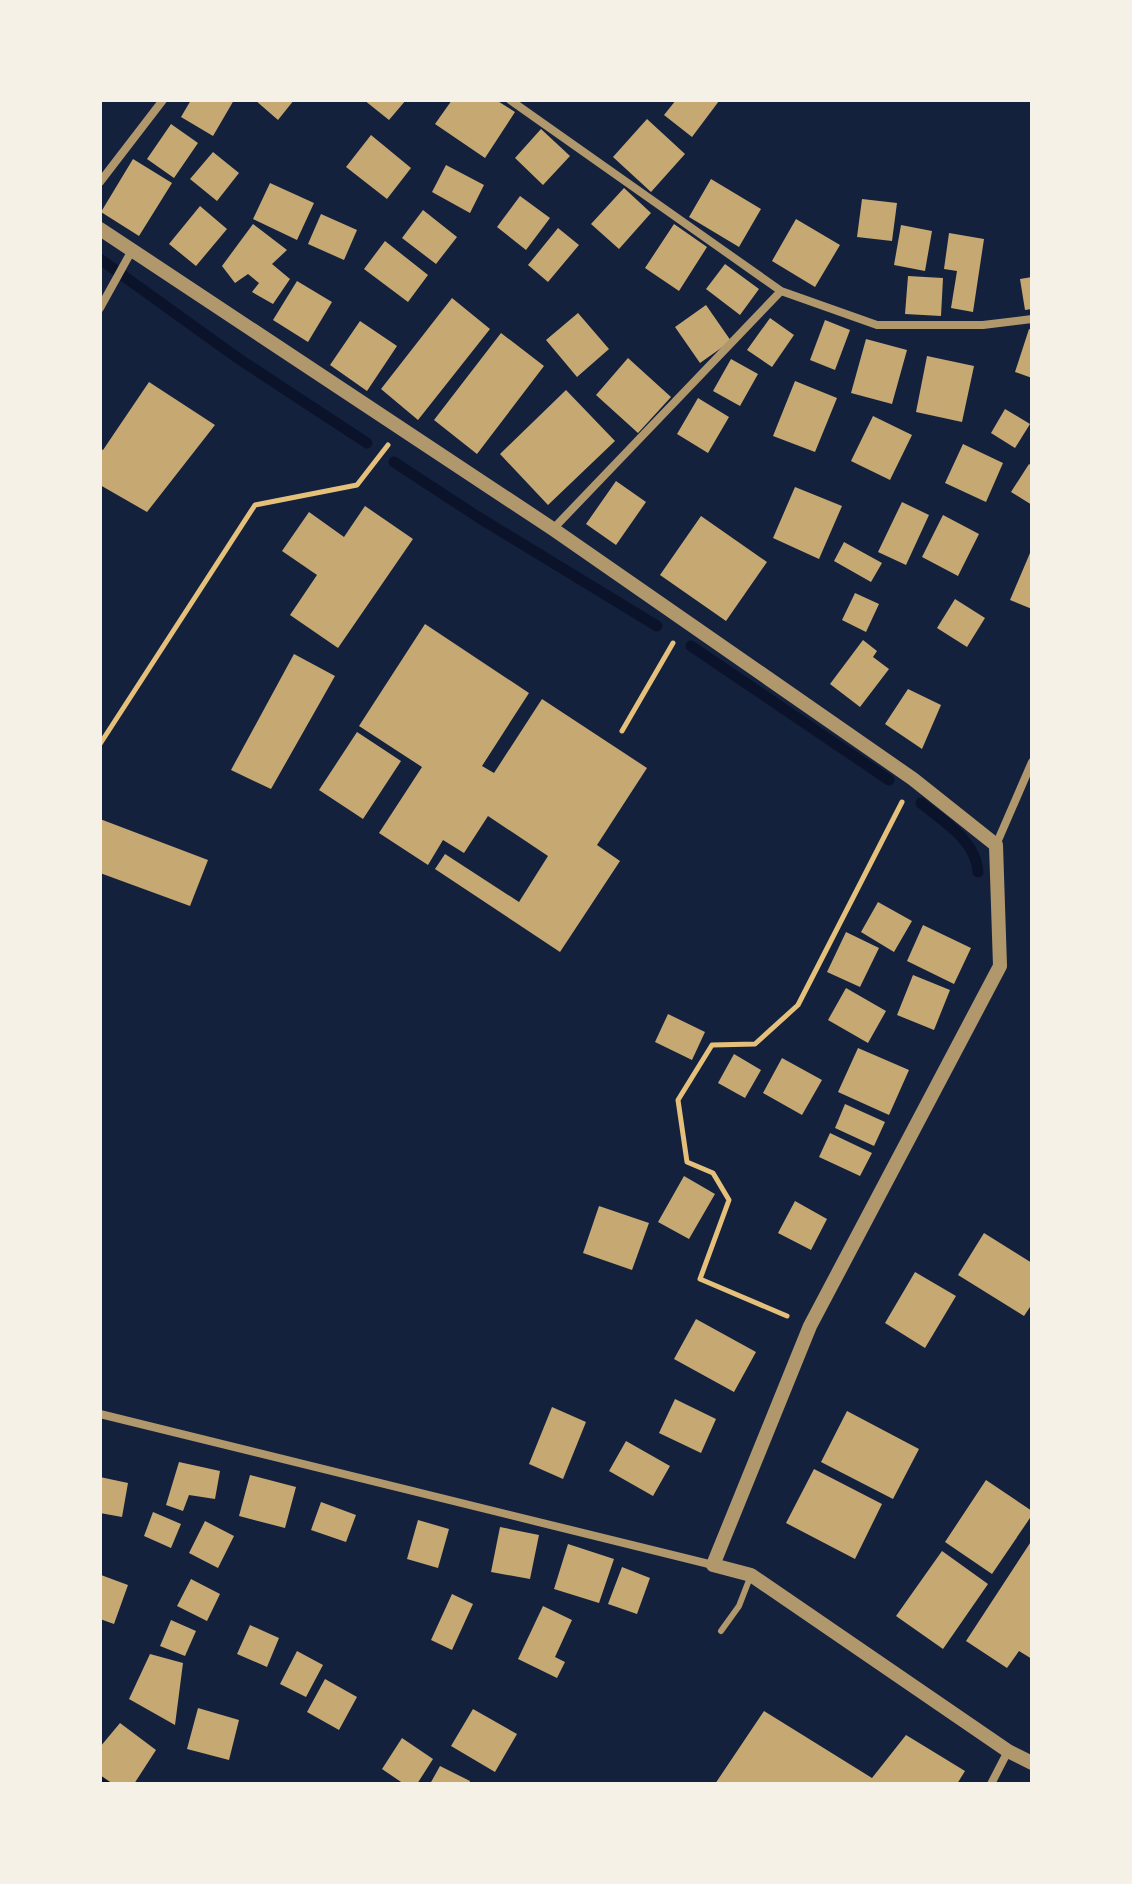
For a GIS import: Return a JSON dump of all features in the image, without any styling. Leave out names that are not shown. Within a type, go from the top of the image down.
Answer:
[{"type":"street","points":[[100,182],[163,100]]},
{"type":"street","points":[[510,100],[781,291],[877,325],[983,325],[1032,319]]},
{"type":"street","points":[[100,229],[553,529],[913,779],[996,845]]},
{"type":"street","points":[[100,308],[131,252]]},
{"type":"street","points":[[553,529],[781,291]]},
{"type":"street","points":[[713,1565],[810,1326],[1000,966],[996,845],[1032,762]]},
{"type":"street","points":[[100,1414],[751,1575],[1008,1751],[1032,1763]]},
{"type":"street","points":[[991,1784],[1008,1751]]},
{"type":"lane","points":[[721,1631],[739,1606],[751,1575]]},
{"type":"path","points":[[100,744],[255,505],[357,485],[399,428]]},
{"type":"path","points":[[622,731],[685,621]]},
{"type":"path","points":[[810,1326],[700,1279],[729,1200],[713,1173],[687,1162],[678,1100],[712,1045],[755,1044],[798,1005],[913,779]]},
{"type":"building","points":[[191,100],[234,100],[213,136],[181,117]]},
{"type":"building","points":[[255,100],[294,100],[278,120]]},
{"type":"building","points":[[364,100],[406,100],[389,120]]},
{"type":"building","points":[[452,100],[496,100],[515,112],[485,158],[435,124]]},
{"type":"building","points":[[676,100],[719,101],[692,137],[664,115]]},
{"type":"building","points":[[647,119],[685,154],[651,192],[613,157]]},
{"type":"building","points":[[171,124],[198,143],[174,178],[147,159]]},
{"type":"building","points":[[541,129],[570,156],[543,185],[515,158]]},
{"type":"building","points":[[371,135],[411,168],[387,199],[346,167]]},
{"type":"building","points":[[213,152],[239,173],[217,201],[190,179]]},
{"type":"building","points":[[133,159],[172,183],[139,236],[101,212]]},
{"type":"building","points":[[446,165],[484,185],[470,213],[432,192]]},
{"type":"building","points":[[711,179],[761,209],[739,247],[689,217]]},
{"type":"building","points":[[270,183],[314,203],[297,240],[253,219]]},
{"type":"building","points":[[624,188],[651,213],[619,249],[591,224]]},
{"type":"building","points":[[520,196],[550,218],[526,250],[497,227]]},
{"type":"building","points":[[862,199],[897,203],[892,241],[857,237]]},
{"type":"building","points":[[200,206],[227,229],[196,266],[169,244]]},
{"type":"building","points":[[423,210],[457,237],[436,264],[402,238]]},
{"type":"building","points":[[321,214],[357,230],[344,260],[308,244]]},
{"type":"building","points":[[796,219],[840,245],[815,287],[772,261]]},
{"type":"building","points":[[253,224],[287,250],[272,264],[290,279],[273,304],[252,292],[259,283],[248,274],[235,283],[222,266]]},
{"type":"building","points":[[674,224],[707,247],[679,291],[645,268]]},
{"type":"building","points":[[901,225],[932,231],[925,271],[894,265]]},
{"type":"building","points":[[558,228],[579,245],[548,282],[528,265]]},
{"type":"building","points":[[949,233],[984,239],[973,312],[951,308],[957,271],[944,269]]},
{"type":"building","points":[[385,241],[428,275],[408,302],[364,269]]},
{"type":"building","points":[[725,264],[759,289],[740,315],[706,289]]},
{"type":"building","points":[[908,276],[943,278],[941,316],[905,314]]},
{"type":"building","points":[[1032,277],[1032,309],[1025,310],[1020,279]]},
{"type":"building","points":[[297,281],[332,302],[308,342],[273,320]]},
{"type":"building","points":[[452,298],[490,329],[418,420],[381,389]]},
{"type":"building","points":[[706,305],[731,341],[700,363],[675,327]]},
{"type":"building","points":[[578,313],[609,349],[577,377],[546,340]]},
{"type":"building","points":[[770,318],[794,335],[772,367],[747,350]]},
{"type":"building","points":[[825,320],[850,330],[835,370],[810,360]]},
{"type":"building","points":[[360,321],[397,346],[367,391],[330,365]]},
{"type":"building","points":[[1029,329],[1032,330],[1032,378],[1015,372]]},
{"type":"building","points":[[501,333],[544,366],[477,454],[434,420]]},
{"type":"building","points":[[866,339],[907,350],[892,404],[851,393]]},
{"type":"building","points":[[927,356],[974,366],[962,422],[916,412]]},
{"type":"building","points":[[628,358],[671,397],[638,433],[596,395]]},
{"type":"building","points":[[731,359],[758,374],[740,406],[713,391]]},
{"type":"building","points":[[795,381],[837,398],[815,452],[773,436]]},
{"type":"building","points":[[149,382],[215,425],[147,512],[100,485],[100,448],[103,450]]},
{"type":"building","points":[[566,390],[615,441],[548,505],[500,454]]},
{"type":"building","points":[[698,398],[729,417],[708,453],[677,434]]},
{"type":"building","points":[[1005,409],[1030,424],[1015,448],[991,433]]},
{"type":"building","points":[[873,416],[912,435],[890,480],[851,461]]},
{"type":"building","points":[[963,444],[1003,463],[986,502],[945,483]]},
{"type":"building","points":[[1029,464],[1032,466],[1032,505],[1011,492]]},
{"type":"building","points":[[616,481],[646,502],[616,545],[586,524]]},
{"type":"building","points":[[795,487],[842,506],[819,559],[773,538]]},
{"type":"building","points":[[902,502],[929,515],[906,565],[878,552]]},
{"type":"building","points":[[365,506],[413,539],[338,648],[290,615],[317,575],[282,551],[309,512],[344,537]]},
{"type":"building","points":[[943,515],[979,534],[958,576],[922,557]]},
{"type":"building","points":[[701,516],[767,562],[726,621],[660,575]]},
{"type":"building","points":[[844,542],[882,563],[871,582],[834,561]]},
{"type":"building","points":[[1032,554],[1032,609],[1010,600]]},
{"type":"building","points":[[855,593],[879,604],[866,632],[842,620]]},
{"type":"building","points":[[955,599],[985,618],[967,647],[937,628]]},
{"type":"building","points":[[425,624],[529,693],[482,766],[494,773],[542,699],[647,768],[597,845],[620,861],[560,952],[435,869],[445,854],[519,902],[548,856],[488,816],[464,853],[443,840],[428,865],[379,833],[422,767],[359,726]]},
{"type":"building","points":[[863,640],[877,651],[873,657],[889,669],[860,707],[830,684]]},
{"type":"building","points":[[294,654],[335,676],[271,789],[231,770]]},
{"type":"building","points":[[908,689],[941,705],[922,749],[885,724]]},
{"type":"building","points":[[357,732],[401,761],[363,819],[319,790]]},
{"type":"building","points":[[100,819],[208,860],[190,906],[100,873]]},
{"type":"building","points":[[878,902],[912,921],[894,952],[861,932]]},
{"type":"building","points":[[923,925],[971,948],[954,984],[907,961]]},
{"type":"building","points":[[846,932],[879,948],[860,987],[827,972]]},
{"type":"building","points":[[913,975],[950,990],[934,1030],[897,1015]]},
{"type":"building","points":[[846,988],[886,1011],[868,1043],[828,1020]]},
{"type":"building","points":[[668,1014],[705,1032],[692,1060],[655,1042]]},
{"type":"building","points":[[858,1048],[909,1070],[889,1115],[838,1092]]},
{"type":"building","points":[[734,1054],[761,1070],[745,1098],[718,1083]]},
{"type":"building","points":[[782,1058],[822,1080],[802,1115],[763,1093]]},
{"type":"building","points":[[845,1104],[885,1122],[874,1146],[835,1128]]},
{"type":"building","points":[[830,1133],[872,1153],[860,1176],[819,1157]]},
{"type":"building","points":[[684,1176],[715,1194],[689,1239],[658,1222]]},
{"type":"building","points":[[795,1201],[827,1219],[811,1250],[778,1233]]},
{"type":"building","points":[[599,1206],[649,1223],[632,1270],[583,1253]]},
{"type":"building","points":[[984,1233],[1032,1263],[1032,1304],[1024,1316],[958,1275]]},
{"type":"building","points":[[915,1272],[956,1296],[925,1348],[885,1323]]},
{"type":"building","points":[[696,1319],[756,1352],[734,1392],[674,1359]]},
{"type":"building","points":[[675,1399],[716,1419],[701,1453],[659,1433]]},
{"type":"building","points":[[552,1407],[586,1422],[563,1479],[529,1464]]},
{"type":"building","points":[[847,1411],[919,1449],[893,1499],[821,1462]]},
{"type":"building","points":[[626,1441],[670,1466],[653,1496],[609,1471]]},
{"type":"building","points":[[179,1462],[220,1471],[215,1499],[189,1495],[183,1511],[166,1505]]},
{"type":"building","points":[[814,1469],[882,1504],[855,1559],[786,1523]]},
{"type":"building","points":[[250,1475],[296,1487],[285,1528],[239,1516]]},
{"type":"building","points":[[100,1477],[128,1483],[122,1517],[100,1513]]},
{"type":"building","points":[[986,1480],[1032,1511],[992,1574],[945,1542]]},
{"type":"building","points":[[321,1502],[356,1515],[346,1542],[311,1530]]},
{"type":"building","points":[[153,1512],[181,1524],[171,1548],[144,1536]]},
{"type":"building","points":[[418,1520],[449,1529],[438,1568],[407,1559]]},
{"type":"building","points":[[205,1521],[234,1536],[218,1568],[189,1553]]},
{"type":"building","points":[[500,1527],[539,1535],[530,1579],[491,1572]]},
{"type":"building","points":[[1032,1540],[1032,1659],[1019,1651],[1007,1668],[966,1641]]},
{"type":"building","points":[[568,1544],[614,1559],[599,1603],[554,1589]]},
{"type":"building","points":[[942,1551],[988,1584],[943,1649],[896,1616]]},
{"type":"building","points":[[622,1567],[650,1578],[637,1614],[608,1604]]},
{"type":"building","points":[[101,1575],[128,1585],[114,1624],[100,1619]]},
{"type":"building","points":[[191,1579],[220,1594],[207,1621],[177,1606]]},
{"type":"building","points":[[452,1594],[473,1604],[452,1650],[431,1640]]},
{"type":"building","points":[[543,1606],[572,1620],[555,1657],[565,1662],[557,1678],[518,1659]]},
{"type":"building","points":[[171,1620],[196,1631],[185,1656],[160,1646]]},
{"type":"building","points":[[250,1625],[279,1638],[267,1667],[237,1654]]},
{"type":"building","points":[[297,1651],[323,1665],[306,1697],[280,1684]]},
{"type":"building","points":[[150,1654],[183,1663],[175,1725],[129,1699]]},
{"type":"building","points":[[325,1679],[357,1697],[339,1730],[307,1712]]},
{"type":"building","points":[[198,1708],[239,1720],[229,1760],[187,1749]]},
{"type":"building","points":[[473,1709],[517,1734],[495,1772],[451,1746]]},
{"type":"building","points":[[764,1711],[872,1778],[906,1735],[965,1771],[957,1784],[715,1784]]},
{"type":"building","points":[[120,1723],[156,1750],[134,1784],[113,1784],[100,1775],[100,1747]]},
{"type":"building","points":[[402,1738],[433,1759],[417,1784],[404,1784],[382,1769]]},
{"type":"building","points":[[440,1766],[470,1781],[469,1784],[430,1784]]},
{"type":"waterway","points":[[100,259],[239,359],[367,443]]},
{"type":"waterway","points":[[394,462],[657,626]]},
{"type":"waterway","points":[[691,646],[889,780]]},
{"type":"waterway","points":[[921,803],[965,841],[976,861],[978,872]]}]
